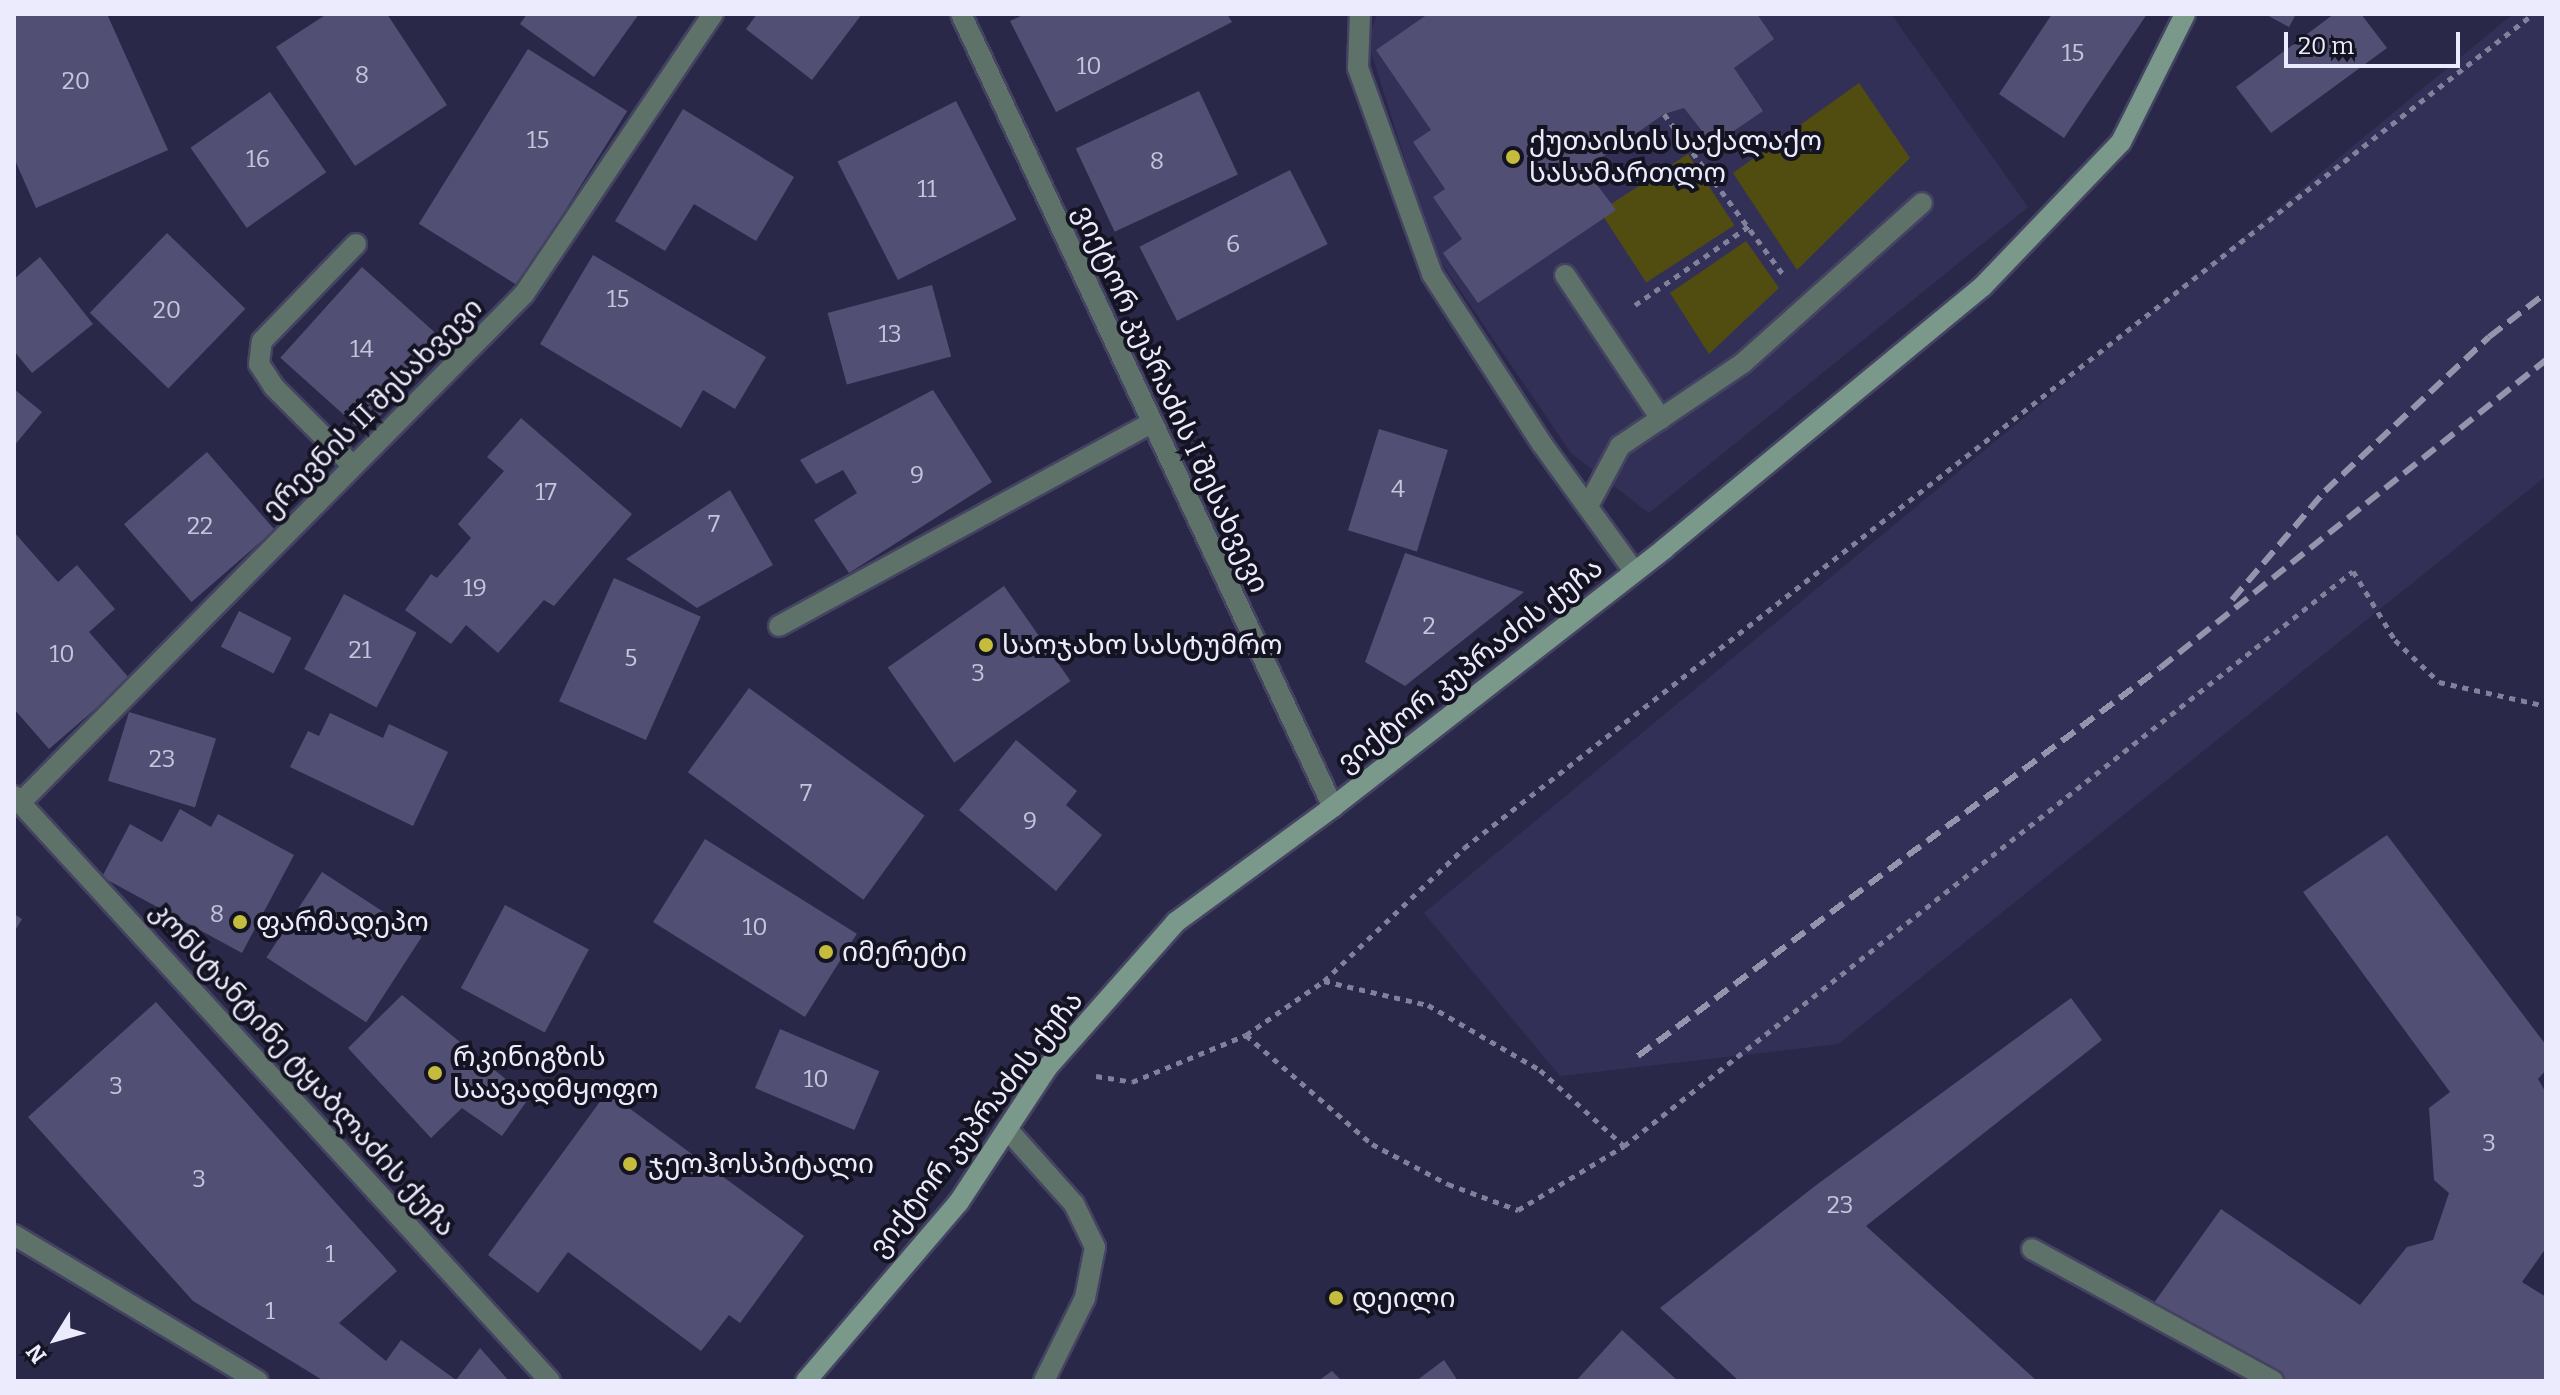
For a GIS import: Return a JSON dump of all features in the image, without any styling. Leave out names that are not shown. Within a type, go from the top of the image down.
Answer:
[{"type":"street","name":"ერევნის II შესახვევი","points":[[18,799],[524,294],[713,14]]},
{"type":"street","name":"ვიქტორ კუპრაძის I შესახვევი","points":[[961,14],[1333,807]]},
{"type":"street","points":[[1360,14],[1358,68],[1432,274],[1634,571]]},
{"type":"street","name":"ვიქტორ კუპრაძის ქუჩა","points":[[806,1381],[959,1202],[1047,1068],[1176,922],[1333,807],[1634,571],[1983,286],[2121,142],[2185,14]]},
{"type":"street","points":[[1588,506],[1620,446],[1743,363],[1922,203]]},
{"type":"street","points":[[353,466],[274,387],[259,364],[262,341],[356,244]]},
{"type":"street","points":[[1565,275],[1661,419]]},
{"type":"street","points":[[779,626],[1152,423]]},
{"type":"street","name":"კონსტანტინე ტყაბლაძის ქუჩა","points":[[18,799],[550,1381]]},
{"type":"street","points":[[1007,1129],[1074,1204],[1095,1247],[1085,1298],[1044,1381]]},
{"type":"street","points":[[14,1235],[258,1381]]},
{"type":"street","points":[[2032,1249],[2273,1381]]},
{"type":"path","points":[[1047,1068],[1132,1082],[1246,1035],[1324,981],[1464,848],[2533,14]]},
{"type":"path","points":[[1664,114],[1788,281]]},
{"type":"path","points":[[1657,290],[1749,226]]},
{"type":"path","points":[[1246,1035],[1372,1144],[1448,1184],[1518,1210],[1624,1146],[2353,571],[2395,640],[2439,682],[2546,706]]},
{"type":"path","points":[[1324,981],[1428,1005],[1540,1070],[1624,1146]]},
{"type":"shaded area","points":[[1377,14],[1891,14],[2028,207],[1649,513],[1571,453],[1434,252],[1368,42]]},
{"type":"shaded area","points":[[2513,14],[2546,14],[2546,476],[1838,1044],[1560,1076],[1424,913]]},
{"type":"shaded area","points":[[1859,83],[1910,158],[1797,270],[1733,173]]},
{"type":"shaded area","points":[[1688,154],[1734,225],[1646,282],[1600,211]]},
{"type":"shaded area","points":[[1746,241],[1779,288],[1709,354],[1670,293]]},
{"type":"building","points":[[14,14],[107,14],[168,150],[36,208],[14,158]]},
{"type":"building","points":[[327,14],[387,14],[447,105],[355,166],[276,47]]},
{"type":"building","points":[[527,14],[639,14],[594,77],[520,24]]},
{"type":"building","points":[[757,14],[862,14],[812,80],[746,29]]},
{"type":"building","points":[[1025,14],[1227,14],[1232,22],[1056,112],[1010,21]]},
{"type":"building","name":"ქუთაისის საქალაქო სასამართლო","points":[[1428,14],[1757,14],[1774,39],[1734,68],[1763,111],[1713,145],[1684,108],[1664,114],[1585,169],[1616,210],[1478,303],[1443,253],[1462,239],[1433,197],[1445,189],[1413,142],[1431,130],[1376,50]]},
{"type":"building","points":[[2052,14],[2147,14],[2064,138],[1999,94]]},
{"type":"building","points":[[2265,14],[2296,14],[2289,27]]},
{"type":"building","points":[[2334,14],[2361,14],[2387,48],[2271,133],[2236,87]]},
{"type":"building","points":[[528,49],[627,111],[518,286],[419,224]]},
{"type":"building","points":[[1199,91],[1238,174],[1115,232],[1076,148]]},
{"type":"building","points":[[270,92],[326,172],[247,228],[191,148]]},
{"type":"building","points":[[956,101],[1016,220],[898,280],[837,161]]},
{"type":"building","points":[[683,109],[794,177],[756,241],[694,204],[665,251],[615,221]]},
{"type":"building","points":[[1290,170],[1328,244],[1177,321],[1139,247]]},
{"type":"building","points":[[167,233],[245,309],[168,389],[90,313]]},
{"type":"building","points":[[593,255],[766,357],[735,409],[703,390],[681,428],[540,344]]},
{"type":"building","points":[[40,257],[93,324],[32,373],[14,351],[14,279]]},
{"type":"building","points":[[362,267],[446,343],[364,433],[280,358]]},
{"type":"building","points":[[932,285],[951,356],[847,384],[828,313]]},
{"type":"building","points":[[14,389],[42,412],[14,446]]},
{"type":"building","points":[[933,390],[992,482],[849,573],[814,520],[857,493],[843,470],[816,484],[800,460]]},
{"type":"building","points":[[521,418],[632,514],[554,606],[544,600],[498,653],[466,625],[451,644],[405,610],[431,574],[437,578],[471,538],[458,524],[504,471],[487,457]]},
{"type":"building","points":[[1379,429],[1448,450],[1417,551],[1348,530]]},
{"type":"building","points":[[207,452],[275,530],[192,602],[124,524]]},
{"type":"building","points":[[730,490],[773,565],[697,608],[626,559]]},
{"type":"building","points":[[14,532],[58,582],[77,565],[115,609],[89,632],[130,679],[49,749],[14,709]]},
{"type":"building","points":[[1405,553],[1524,592],[1405,686],[1365,662]]},
{"type":"building","points":[[614,578],[701,617],[646,740],[559,701]]},
{"type":"building","points":[[1004,586],[1071,681],[954,762],[888,667]]},
{"type":"building","points":[[344,594],[416,632],[376,708],[304,669]]},
{"type":"building","points":[[239,611],[292,638],[273,673],[221,647]]},
{"type":"building","points":[[749,688],[925,816],[863,900],[688,772]]},
{"type":"building","points":[[129,712],[216,739],[195,807],[108,781]]},
{"type":"building","points":[[330,713],[383,738],[389,724],[448,752],[413,826],[290,767],[308,731],[319,736]]},
{"type":"building","points":[[1016,740],[1077,791],[1066,805],[1102,835],[1056,891],[959,810]]},
{"type":"building","points":[[180,809],[211,827],[218,814],[294,855],[242,953],[102,877],[130,824],[162,842]]},
{"type":"building","points":[[2387,835],[2546,1045],[2546,1070],[2538,1079],[2546,1093],[2546,1248],[2522,1282],[2546,1297],[2546,1381],[2283,1381],[2151,1307],[2221,1209],[2360,1305],[2407,1247],[2433,1240],[2449,1193],[2434,1180],[2429,1108],[2450,1092],[2303,892]]},
{"type":"building","points":[[705,839],[857,934],[805,1017],[653,922]]},
{"type":"building","points":[[322,872],[422,937],[366,1022],[266,958]]},
{"type":"building","points":[[505,905],[589,950],[545,1033],[461,988]]},
{"type":"building","points":[[14,914],[22,919],[14,932]]},
{"type":"building","name":"რკინიგზის საავადმყოფო","points":[[402,995],[529,1098],[502,1136],[462,1108],[431,1138],[348,1048]]},
{"type":"building","points":[[2071,998],[2102,1040],[1866,1226],[2037,1381],[1739,1381],[1660,1308],[1815,1186]]},
{"type":"building","points":[[156,1002],[397,1271],[339,1323],[386,1361],[401,1340],[456,1380],[480,1348],[509,1381],[324,1381],[193,1301],[28,1117]]},
{"type":"building","points":[[780,1029],[879,1071],[854,1130],[755,1088]]},
{"type":"building","name":"ჯეოჰოსპიტალი","points":[[607,1092],[804,1236],[740,1323],[729,1315],[701,1351],[568,1252],[538,1293],[488,1255]]},
{"type":"building","points":[[1622,1330],[1678,1381],[1576,1381]]},
{"type":"building","points":[[1444,1360],[1458,1381],[1416,1381]]},
{"type":"building","points":[[1332,1371],[1342,1381],[1318,1381]]},
{"type":"railway","points":[[2232,600],[2325,491],[2489,337],[2546,293]]},
{"type":"railway","points":[[1638,1056],[2160,668],[2546,360]]},
{"type":"place","name":"ქუთაისის საქალაქო სასამართლო","points":[[1513,157]]},
{"type":"place","name":"საოჯახო სასტუმრო","points":[[986,645]]},
{"type":"place","name":"ფარმადეპო","points":[[240,922]]},
{"type":"place","name":"იმერეტი","points":[[826,952]]},
{"type":"place","name":"რკინიგზის საავადმყოფო","points":[[435,1073]]},
{"type":"place","name":"ჯეოჰოსპიტალი","points":[[630,1164]]},
{"type":"place","name":"დეილი","points":[[1336,1298]]}]
